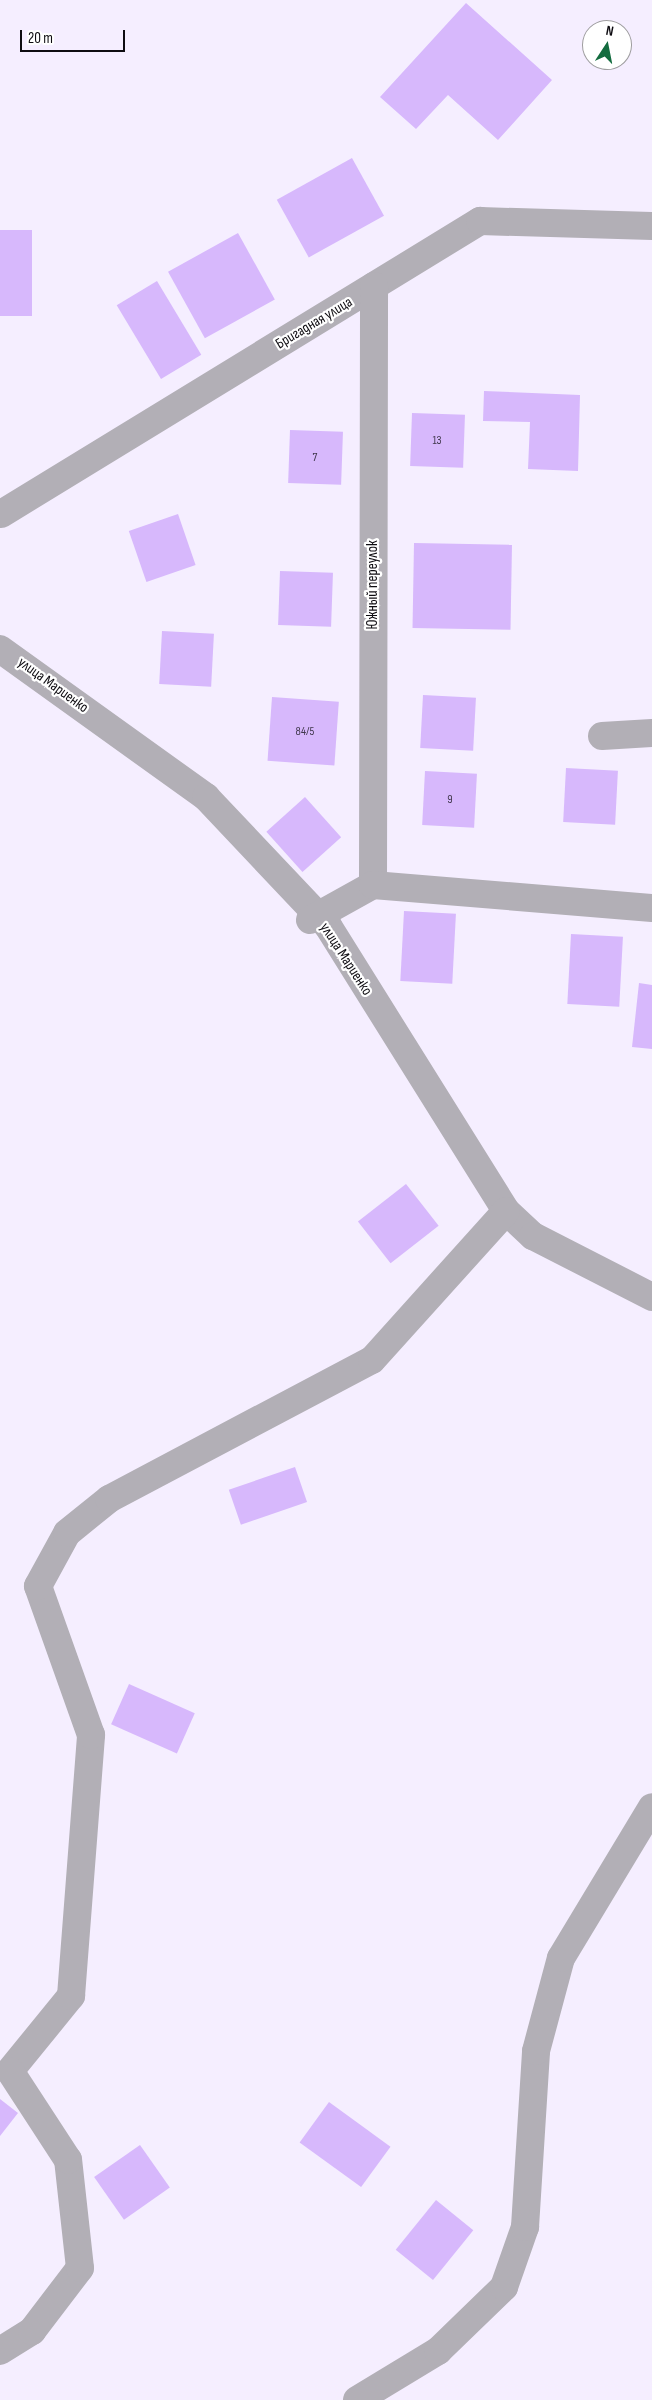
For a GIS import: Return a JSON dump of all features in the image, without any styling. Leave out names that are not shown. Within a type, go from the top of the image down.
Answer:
[{"type":"street","name":"Бригадная улица","points":[[1,514],[480,221],[652,226]]},
{"type":"street","name":"Южный переулок","points":[[373,885],[374,286]]},
{"type":"street","name":"улица Мариенко","points":[[0,649],[206,796],[313,918],[506,1211],[533,1236],[652,1297]]},
{"type":"street","points":[[602,736],[652,733]]},
{"type":"street","points":[[313,918],[373,885],[652,908]]},
{"type":"street","points":[[0,2351],[32,2331],[80,2268],[68,2160],[5,2071],[71,1996],[91,1735],[38,1586],[68,1533],[109,1499],[372,1360],[506,1211]]},
{"type":"street","points":[[357,2400],[438,2351],[504,2287],[526,2227],[536,2051],[561,1958],[652,1808]]},
{"type":"building","points":[[466,3],[552,80],[498,140],[448,95],[416,129],[380,97]]},
{"type":"building","points":[[352,158],[384,216],[309,257],[277,200]]},
{"type":"building","points":[[0,230],[32,230],[32,316],[0,316]]},
{"type":"building","points":[[238,233],[275,299],[205,338],[168,272]]},
{"type":"building","points":[[157,281],[201,355],[161,379],[117,305]]},
{"type":"building","points":[[484,391],[580,395],[578,471],[528,469],[530,422],[483,421]]},
{"type":"building","points":[[412,413],[465,415],[463,468],[410,466]]},
{"type":"building","points":[[290,430],[343,432],[341,485],[288,483]]},
{"type":"building","points":[[178,514],[196,565],[146,582],[129,531]]},
{"type":"building","points":[[414,543],[512,545],[511,630],[413,628]]},
{"type":"building","points":[[280,571],[333,573],[331,627],[278,625]]},
{"type":"building","points":[[162,631],[214,634],[211,687],[159,684]]},
{"type":"building","points":[[423,695],[476,698],[473,751],[420,748]]},
{"type":"building","points":[[272,697],[339,702],[334,766],[268,761]]},
{"type":"building","points":[[566,768],[618,771],[615,825],[563,822]]},
{"type":"building","points":[[425,771],[477,774],[474,828],[422,825]]},
{"type":"building","points":[[305,797],[341,837],[302,872],[266,832]]},
{"type":"building","points":[[404,911],[456,914],[452,984],[400,981]]},
{"type":"building","points":[[571,934],[623,937],[619,1007],[567,1004]]},
{"type":"building","points":[[639,983],[652,985],[652,1049],[632,1047]]},
{"type":"building","points":[[406,1184],[439,1226],[391,1263],[358,1222]]},
{"type":"building","points":[[295,1467],[307,1502],[241,1525],[229,1490]]},
{"type":"building","points":[[129,1684],[195,1713],[177,1753],[111,1724]]},
{"type":"building","points":[[0,2099],[18,2113],[0,2136]]},
{"type":"building","points":[[329,2102],[390,2147],[361,2187],[300,2142]]},
{"type":"building","points":[[140,2145],[170,2188],[124,2220],[94,2177]]},
{"type":"building","points":[[436,2200],[473,2230],[433,2280],[396,2250]]}]
